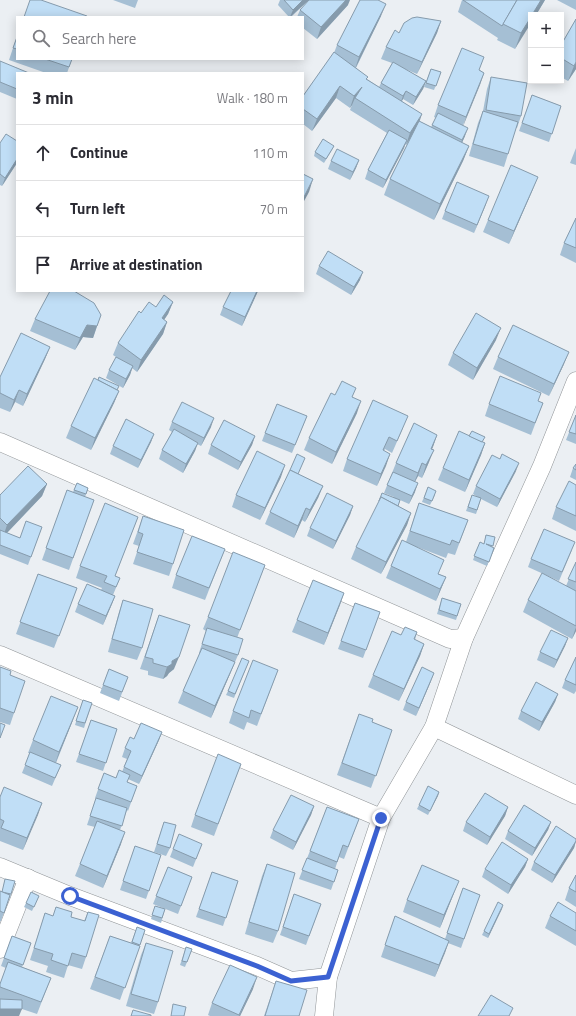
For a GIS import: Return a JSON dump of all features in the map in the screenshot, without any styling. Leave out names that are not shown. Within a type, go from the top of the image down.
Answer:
[{"type":"street","points":[[324,1016],[328,977],[381,818],[434,728],[464,638],[542,466],[576,381]]},
{"type":"street","points":[[0,442],[450,639],[464,638]]},
{"type":"street","points":[[0,655],[381,818]]},
{"type":"street","points":[[434,728],[576,795]]},
{"type":"street","points":[[0,867],[70,896],[257,966],[291,981],[328,977]]},
{"type":"street","points":[[0,949],[28,878]]},
{"type":"building","points":[[30,0],[41,0],[87,16],[24,16]]},
{"type":"building","points":[[284,0],[303,0],[293,10]]},
{"type":"building","points":[[309,0],[346,0],[321,27],[300,10]]},
{"type":"building","points":[[360,0],[378,0],[386,4],[359,57],[337,45]]},
{"type":"building","points":[[463,0],[517,0],[502,26]]},
{"type":"building","points":[[517,0],[541,0],[534,12],[528,12],[528,22],[521,33],[503,24]]},
{"type":"building","points":[[417,17],[441,21],[422,62],[386,47],[395,30],[399,33],[404,23]]},
{"type":"building","points":[[576,19],[576,62],[574,66],[564,60],[564,40]]},
{"type":"building","points":[[16,40],[16,49],[13,48]]},
{"type":"building","points":[[462,48],[484,57],[479,70],[484,73],[466,117],[438,105]]},
{"type":"building","points":[[334,52],[368,77],[366,79],[422,114],[410,133],[355,98],[362,87],[354,96],[340,86],[317,119],[304,110],[304,95]]},
{"type":"building","points":[[48,60],[72,60],[69,67]]},
{"type":"building","points":[[0,61],[27,72],[16,72],[16,89],[0,82]]},
{"type":"building","points":[[393,62],[426,81],[416,97],[406,91],[403,96],[381,83]]},
{"type":"building","points":[[431,69],[441,72],[436,86],[426,83]]},
{"type":"building","points":[[491,77],[527,83],[521,116],[486,110]]},
{"type":"building","points":[[532,95],[561,106],[552,134],[522,123]]},
{"type":"building","points":[[483,111],[518,122],[508,154],[473,144]]},
{"type":"building","points":[[438,113],[468,128],[462,140],[432,125]]},
{"type":"building","points":[[419,121],[469,146],[440,204],[390,179]]},
{"type":"building","points":[[389,130],[407,140],[386,180],[368,170]]},
{"type":"building","points":[[6,134],[16,140],[16,161],[5,178],[0,174],[0,143]]},
{"type":"building","points":[[323,139],[334,146],[326,159],[315,152]]},
{"type":"building","points":[[337,149],[359,160],[353,172],[331,161]]},
{"type":"building","points":[[511,165],[538,177],[514,231],[488,220]]},
{"type":"building","points":[[304,174],[313,179],[304,197]]},
{"type":"building","points":[[457,182],[489,196],[477,225],[445,211]]},
{"type":"building","points":[[576,218],[576,248],[564,243]]},
{"type":"building","points":[[328,251],[363,272],[354,287],[319,266]]},
{"type":"building","points":[[49,292],[76,292],[94,303],[101,315],[97,326],[87,325],[80,338],[35,319]]},
{"type":"building","points":[[230,292],[257,292],[245,317],[223,307]]},
{"type":"building","points":[[164,295],[173,302],[162,318],[167,322],[141,360],[118,343],[139,311],[141,313],[149,302],[156,307]]},
{"type":"building","points":[[476,313],[501,328],[477,368],[453,353]]},
{"type":"building","points":[[513,325],[569,352],[554,384],[498,357]]},
{"type":"building","points":[[21,333],[50,347],[27,394],[19,390],[14,400],[0,393],[0,377]]},
{"type":"building","points":[[116,357],[133,366],[126,379],[109,370]]},
{"type":"building","points":[[500,376],[541,393],[538,401],[543,403],[535,423],[489,404]]},
{"type":"building","points":[[99,377],[119,386],[117,390],[98,380]]},
{"type":"building","points":[[94,378],[119,391],[95,438],[71,426]]},
{"type":"building","points":[[342,381],[356,388],[352,397],[361,401],[336,452],[309,438],[331,393],[335,395]]},
{"type":"building","points":[[373,400],[408,416],[397,441],[389,437],[383,450],[390,454],[381,474],[347,459]]},
{"type":"building","points":[[182,402],[214,418],[204,438],[172,422]]},
{"type":"building","points":[[277,404],[307,416],[295,445],[265,433]]},
{"type":"building","points":[[576,415],[576,434],[569,432]]},
{"type":"building","points":[[126,419],[154,434],[141,460],[113,446]]},
{"type":"building","points":[[224,420],[255,436],[241,462],[211,445]]},
{"type":"building","points":[[414,423],[437,435],[431,449],[434,450],[426,465],[422,463],[418,473],[396,463]]},
{"type":"building","points":[[174,429],[198,443],[186,464],[162,450]]},
{"type":"building","points":[[459,431],[485,443],[469,480],[443,468]]},
{"type":"building","points":[[472,431],[485,437],[482,442],[469,436]]},
{"type":"building","points":[[257,451],[285,465],[265,508],[236,495]]},
{"type":"building","points":[[297,454],[305,458],[298,474],[290,470]]},
{"type":"building","points":[[502,454],[519,463],[500,499],[476,486],[492,455],[500,459]]},
{"type":"building","points":[[28,466],[47,484],[7,525],[0,518],[0,495]]},
{"type":"building","points":[[290,470],[323,486],[310,510],[306,508],[298,526],[270,512]]},
{"type":"building","points":[[393,472],[418,483],[412,496],[387,485]]},
{"type":"building","points":[[569,481],[576,485],[576,516],[556,507]]},
{"type":"building","points":[[77,483],[88,488],[86,494],[74,490]]},
{"type":"building","points":[[428,487],[436,491],[432,501],[424,498]]},
{"type":"building","points":[[67,490],[94,500],[73,558],[46,548]]},
{"type":"building","points":[[327,493],[353,506],[336,541],[310,528]]},
{"type":"building","points":[[382,493],[400,500],[398,506],[381,497],[379,501]]},
{"type":"building","points":[[472,495],[481,498],[477,510],[468,507]]},
{"type":"building","points":[[381,497],[411,513],[386,562],[356,547]]},
{"type":"building","points":[[105,503],[138,517],[115,576],[120,578],[116,587],[104,582],[107,576],[80,566]]},
{"type":"building","points":[[419,503],[468,520],[459,543],[452,540],[450,545],[410,531]]},
{"type":"building","points":[[143,516],[184,530],[173,564],[137,552],[143,534],[138,532]]},
{"type":"building","points":[[26,521],[42,527],[31,557],[0,545],[0,530],[20,538]]},
{"type":"building","points":[[544,529],[575,542],[562,572],[531,559]]},
{"type":"building","points":[[486,535],[495,537],[493,546],[486,544],[494,548],[489,562],[474,556],[480,542],[484,544]]},
{"type":"building","points":[[192,536],[225,549],[209,588],[176,575]]},
{"type":"building","points":[[402,540],[444,560],[438,574],[446,577],[440,589],[391,566]]},
{"type":"building","points":[[233,552],[265,565],[240,630],[208,617]]},
{"type":"building","points":[[576,562],[576,582],[568,579]]},
{"type":"building","points":[[542,573],[576,591],[576,626],[528,600]]},
{"type":"building","points":[[38,574],[77,588],[59,636],[20,622]]},
{"type":"building","points":[[313,580],[344,593],[328,633],[297,620]]},
{"type":"building","points":[[87,584],[115,596],[106,616],[78,604]]},
{"type":"building","points":[[442,598],[461,604],[457,616],[439,610]]},
{"type":"building","points":[[123,600],[153,609],[142,648],[112,639]]},
{"type":"building","points":[[355,603],[380,612],[366,650],[341,641]]},
{"type":"building","points":[[159,615],[190,625],[179,657],[172,661],[172,664],[167,667],[153,663],[153,659],[145,657]]},
{"type":"building","points":[[405,627],[417,632],[414,639],[424,644],[404,689],[373,675],[392,631],[401,635]]},
{"type":"building","points":[[207,628],[243,639],[238,655],[202,644]]},
{"type":"building","points":[[551,630],[568,638],[557,660],[540,652]]},
{"type":"building","points":[[202,648],[235,662],[215,706],[183,691]]},
{"type":"building","points":[[576,657],[576,685],[565,680]]},
{"type":"building","points":[[242,658],[249,661],[235,694],[228,691]]},
{"type":"building","points":[[253,660],[278,670],[261,714],[251,710],[249,718],[233,711]]},
{"type":"building","points":[[0,667],[11,671],[10,675],[25,681],[14,713],[0,708]]},
{"type":"building","points":[[422,667],[434,673],[419,708],[406,702]]},
{"type":"building","points":[[109,669],[128,677],[122,692],[103,685]]},
{"type":"building","points":[[536,682],[558,694],[542,722],[521,711]]},
{"type":"building","points":[[51,696],[78,707],[59,752],[33,740]]},
{"type":"building","points":[[83,700],[92,703],[85,723],[76,721]]},
{"type":"building","points":[[359,714],[373,719],[372,722],[392,730],[376,776],[342,763]]},
{"type":"building","points":[[91,720],[117,729],[106,763],[79,754]]},
{"type":"building","points":[[0,723],[5,725],[0,738]]},
{"type":"building","points":[[141,723],[162,732],[142,776],[124,767],[131,751],[125,748],[130,737],[134,739]]},
{"type":"building","points":[[30,752],[61,765],[55,778],[25,765]]},
{"type":"building","points":[[218,754],[241,764],[218,824],[195,815]]},
{"type":"building","points":[[119,770],[130,775],[127,782],[137,786],[131,802],[98,789],[104,773],[116,778]]},
{"type":"building","points":[[428,786],[439,792],[430,811],[419,805]]},
{"type":"building","points":[[4,787],[42,803],[27,838],[1,828],[4,821],[0,819],[0,797]]},
{"type":"building","points":[[485,793],[508,807],[490,837],[466,822]]},
{"type":"building","points":[[291,795],[314,806],[296,842],[273,830]]},
{"type":"building","points":[[96,798],[127,808],[122,826],[90,816]]},
{"type":"building","points":[[524,805],[551,822],[535,848],[508,831]]},
{"type":"building","points":[[327,807],[359,819],[348,847],[343,845],[337,862],[310,851]]},
{"type":"building","points":[[97,821],[125,832],[107,876],[80,864]]},
{"type":"building","points":[[164,822],[176,825],[170,848],[157,844]]},
{"type":"building","points":[[556,826],[576,839],[576,841],[555,875],[534,862]]},
{"type":"building","points":[[179,834],[202,844],[196,859],[173,849]]},
{"type":"building","points":[[502,842],[528,859],[511,885],[485,869]]},
{"type":"building","points":[[135,846],[161,855],[149,891],[123,881]]},
{"type":"building","points":[[307,858],[338,870],[334,882],[302,870]]},
{"type":"building","points":[[267,864],[295,873],[278,931],[249,922]]},
{"type":"building","points":[[422,865],[459,881],[444,915],[407,900]]},
{"type":"building","points":[[168,867],[192,877],[181,906],[156,896]]},
{"type":"building","points":[[212,872],[238,881],[226,918],[199,909]]},
{"type":"building","points":[[576,875],[576,892],[569,888]]},
{"type":"building","points":[[5,879],[15,881],[11,894],[2,892]]},
{"type":"building","points":[[463,888],[480,895],[464,939],[447,933]]},
{"type":"building","points":[[0,891],[10,895],[4,913],[0,911]]},
{"type":"building","points":[[31,892],[39,896],[34,907],[26,903]]},
{"type":"building","points":[[294,894],[321,904],[309,936],[283,927]]},
{"type":"building","points":[[498,902],[503,905],[489,934],[484,931]]},
{"type":"building","points":[[558,902],[576,913],[576,931],[550,916]]},
{"type":"building","points":[[155,906],[165,909],[162,918],[152,915]]},
{"type":"building","points":[[56,907],[72,912],[71,917],[85,921],[88,912],[99,915],[86,957],[72,953],[68,966],[51,960],[53,954],[34,948],[45,913],[53,916]]},
{"type":"building","points":[[395,916],[449,941],[439,965],[385,945]]},
{"type":"building","points":[[137,927],[145,930],[140,945],[132,942]]},
{"type":"building","points":[[12,936],[31,943],[23,965],[4,958]]},
{"type":"building","points":[[110,936],[140,946],[125,988],[95,977]]},
{"type":"building","points":[[146,943],[173,951],[158,1002],[131,994]]},
{"type":"building","points":[[186,947],[192,949],[187,962],[182,961]]},
{"type":"building","points":[[8,962],[51,978],[41,1002],[0,987]]},
{"type":"building","points":[[230,965],[257,977],[239,1015],[212,1003]]},
{"type":"building","points":[[276,981],[307,990],[299,1016],[265,1016]]},
{"type":"building","points":[[491,995],[513,1008],[509,1016],[478,1016]]},
{"type":"building","points":[[0,999],[22,1000],[22,1009],[0,1009]]},
{"type":"building","points":[[173,1004],[186,1007],[184,1016],[171,1016]]},
{"type":"building","points":[[133,1010],[151,1015],[151,1016],[131,1016]]},
{"type":"route","points":[[70,896],[257,966],[291,981],[328,977],[381,818]]}]
